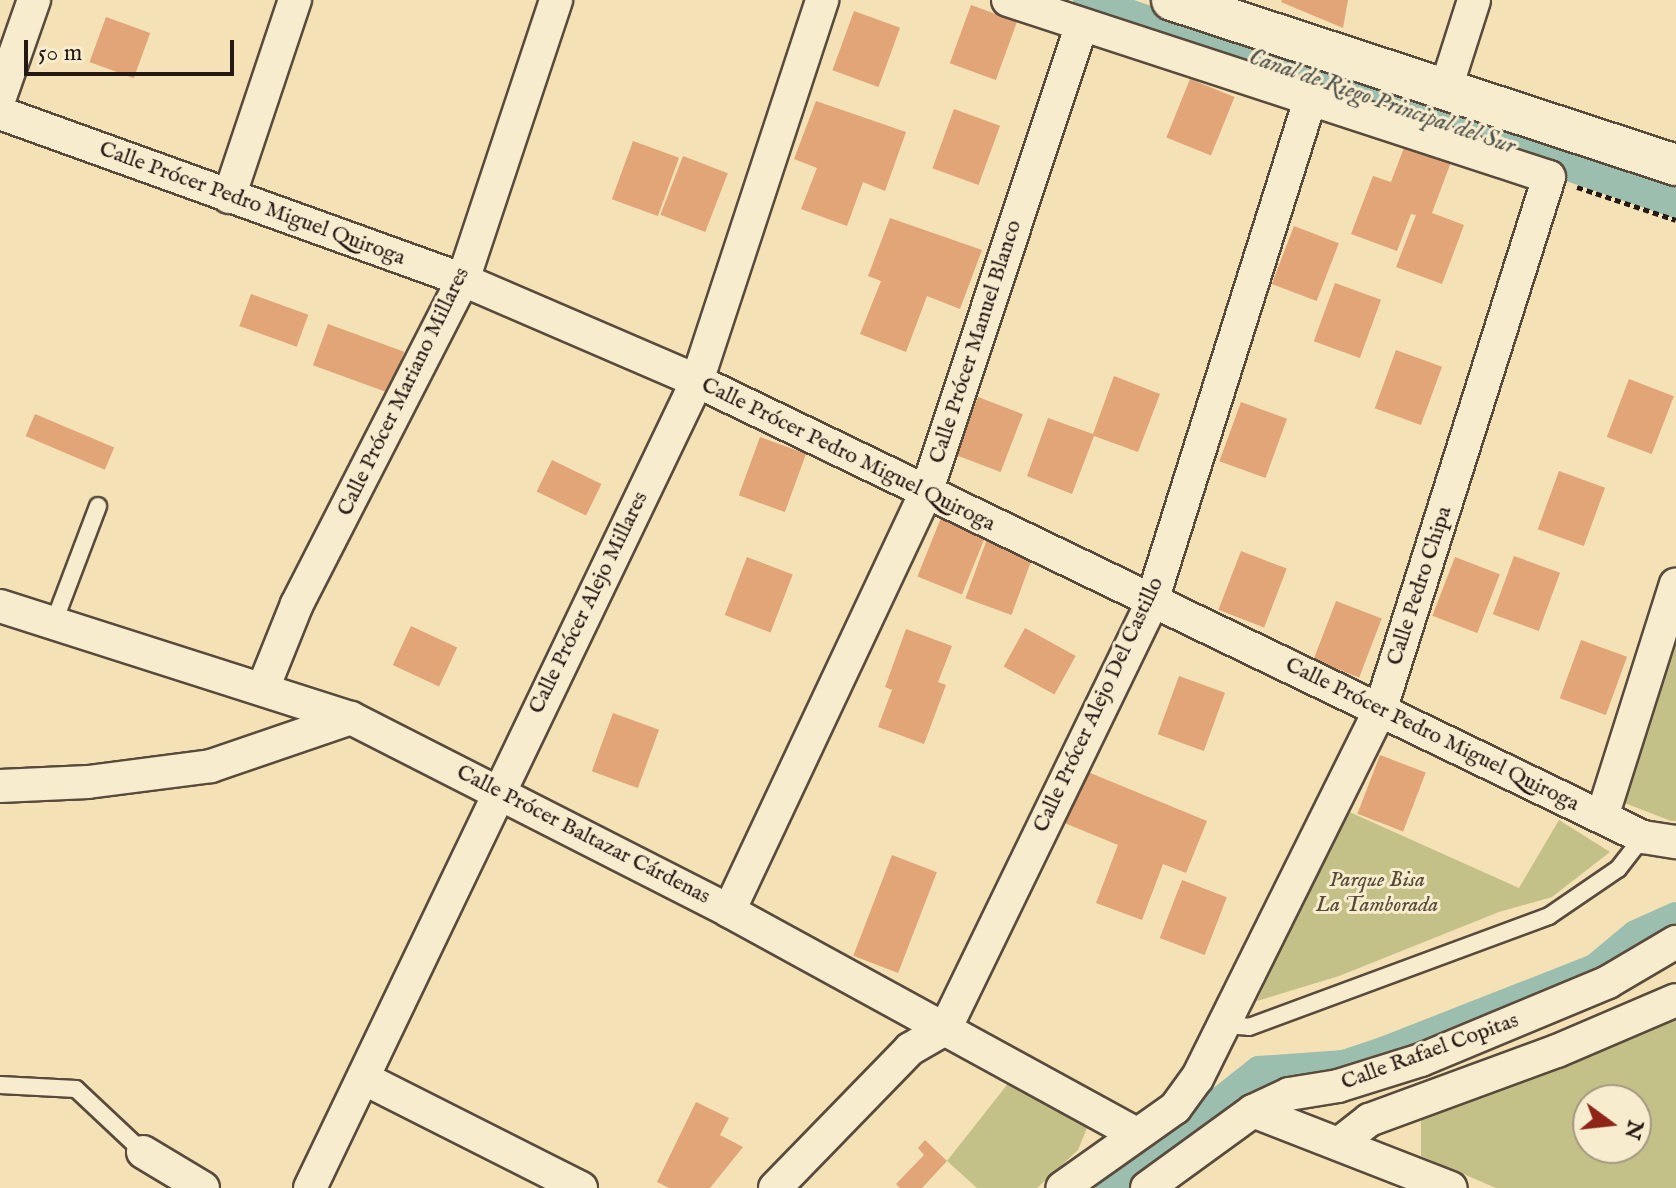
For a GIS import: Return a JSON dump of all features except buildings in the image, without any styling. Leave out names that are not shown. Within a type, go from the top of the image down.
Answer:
[{"type":"street","points":[[0,97],[34,0]]},
{"type":"street","points":[[229,197],[295,0]]},
{"type":"street","name":"Calle Prócer Mariano Millares","points":[[264,686],[297,604],[463,280],[556,0]]},
{"type":"street","name":"Calle Prócer Alejo Millares","points":[[310,1188],[365,1079],[498,789],[697,381],[822,0]]},
{"type":"street","points":[[1008,0],[1549,177]]},
{"type":"street","points":[[1172,0],[1676,165]]},
{"type":"street","points":[[1446,88],[1474,0]]},
{"type":"street","name":"Calle Prócer Manuel Blanco","points":[[729,911],[926,493],[1081,26]]},
{"type":"street","name":"Calle Prócer Alejo Del Castillo","points":[[945,1029],[1151,604],[1310,100]]},
{"type":"street","name":"Calle Prócer Pedro Miguel Quiroga","points":[[0,113],[463,280],[697,381],[1151,604],[1381,708],[1643,837],[1676,842]]},
{"type":"street","name":"Calle Pedro Chipa","points":[[1062,1188],[1135,1133],[1175,1108],[1223,1025],[1381,708],[1549,177]]},
{"type":"street","points":[[1602,817],[1676,584]]},
{"type":"street","name":"Calle Prócer Baltazar Cárdenas","points":[[0,606],[264,686],[351,718],[498,789],[729,911],[1135,1133]]},
{"type":"street","points":[[0,786],[211,766],[351,718]]},
{"type":"street","name":"Calle Rafael Copitas","points":[[1147,1188],[1253,1111],[1289,1094],[1338,1086],[1421,1060],[1608,982],[1676,942]]},
{"type":"street","points":[[1341,1142],[1369,1120],[1557,1051],[1676,1000]]},
{"type":"street","points":[[775,1188],[910,1049],[945,1029]]},
{"type":"street","points":[[365,1079],[581,1188]]},
{"type":"street","points":[[1253,1111],[1341,1142],[1450,1188]]},
{"type":"street","points":[[143,1152],[203,1188]]},
{"type":"lane","points":[[54,622],[98,506]]},
{"type":"lane","points":[[1223,1025],[1249,1027],[1549,916],[1618,869],[1643,837]]},
{"type":"lane","points":[[0,1085],[76,1089],[143,1152]]},
{"type":"path","points":[[1549,177],[1676,220]]},
{"type":"green space","points":[[1676,626],[1676,821],[1671,821],[1622,802]]},
{"type":"green space","name":"Parque Bisa La Tamborada","points":[[1345,810],[1519,888],[1559,820],[1610,852],[1552,897],[1499,912],[1339,976],[1257,1001]]},
{"type":"green space","points":[[1676,1003],[1676,1188],[1496,1188],[1421,1156],[1421,1119],[1439,1105]]},
{"type":"green space","points":[[1010,1081],[1087,1128],[1078,1150],[1037,1188],[977,1188],[947,1161]]},
{"type":"waterway","name":"Canal de Riego Principal del Sur","points":[[1088,0],[1676,203]]},
{"type":"waterway","name":"Canal de Riego Principal del Sur","points":[[1111,1188],[1259,1071],[1344,1065],[1383,1052],[1595,969],[1636,935],[1676,917]]}]
